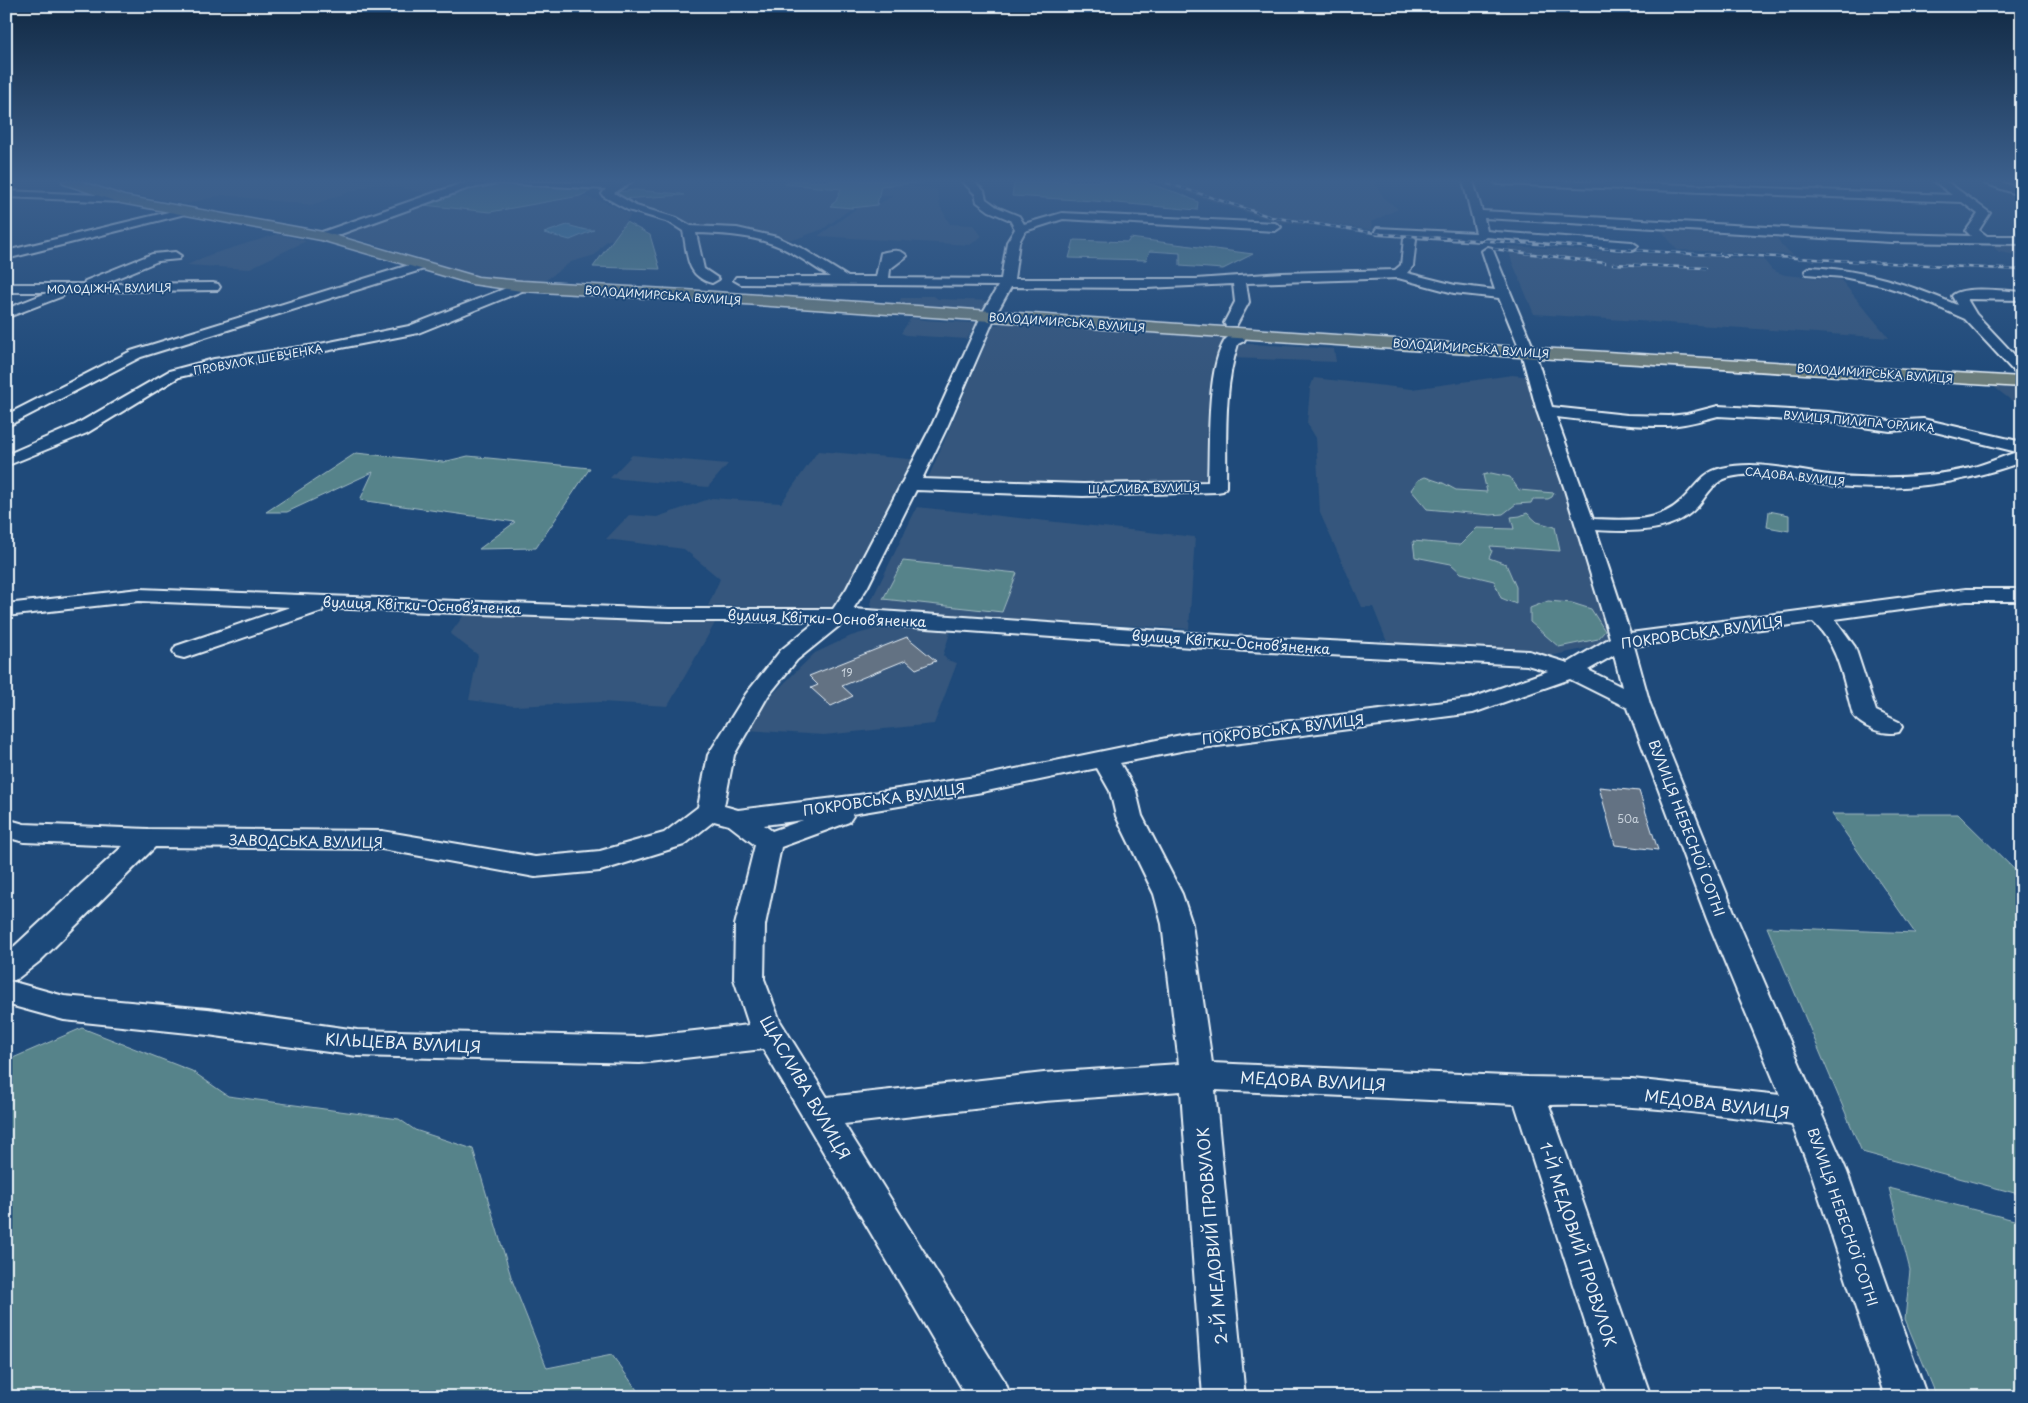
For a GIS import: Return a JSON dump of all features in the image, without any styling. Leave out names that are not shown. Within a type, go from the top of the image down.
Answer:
[{"type":"main road","name":"ВОЛОДИМИРСЬКА ВУЛИЦЯ","points":[[357,246],[477,282],[522,286],[988,316],[1236,328],[1528,352],[2022,382]]},
{"type":"street","points":[[6,255],[41,246]]},
{"type":"street","points":[[693,246],[698,270],[702,275],[726,279],[1147,284],[1239,281],[1282,277],[1398,274],[1454,289],[1504,295]]},
{"type":"street","points":[[785,246],[844,280]]},
{"type":"street","points":[[883,800],[769,842],[738,820],[710,811],[721,754],[758,694],[789,655],[839,615],[857,588],[940,425],[995,301],[1007,282],[1012,246]]},
{"type":"street","points":[[1398,274],[1407,266],[1409,246]]},
{"type":"street","name":"ВУЛИЦЯ НЕБЕСНОЇ СОТНІ","points":[[1486,246],[1528,352],[1545,411],[1574,487],[1621,641],[1638,704],[1722,919],[1806,1113],[1829,1172],[1854,1252],[1906,1397]]},
{"type":"street","points":[[6,314],[70,289],[90,284],[156,256],[175,256]]},
{"type":"street","points":[[6,422],[136,354],[419,266]]},
{"type":"street","points":[[882,282],[884,267]]},
{"type":"street","points":[[1811,271],[1843,273],[1884,282],[1911,290],[1970,316]]},
{"type":"street","points":[[689,296],[726,279]]},
{"type":"street","points":[[725,298],[726,279]]},
{"type":"street","points":[[1236,328],[1242,302],[1239,281]]},
{"type":"street","name":"ПРОВУЛОК ШЕВЧЕНКА","points":[[6,461],[81,429],[174,374],[214,364],[316,349],[413,330],[522,286]]},
{"type":"street","name":"МОЛОДІЖНА ВУЛИЦЯ","points":[[6,288],[213,287]]},
{"type":"street","points":[[2022,296],[1974,294],[1959,296],[1970,316],[2022,372]]},
{"type":"street","name":"ЩАСЛИВА ВУЛИЦЯ","points":[[910,484],[1083,490],[1217,486],[1219,392],[1225,357],[1232,341],[1239,338],[1236,328]]},
{"type":"street","name":"ВУЛИЦЯ ПИЛИПА ОРЛИКА","points":[[1545,411],[1626,420],[1669,421],[1687,419],[1718,411],[1828,417],[1890,426],[1923,424],[2022,448]]},
{"type":"street","name":"САДОВА ВУЛИЦЯ","points":[[1584,524],[1647,524],[1663,520],[1683,510],[1708,479],[1731,471],[1747,470],[1839,481],[1902,481],[1974,472],[2022,456]]},
{"type":"street","name":"вулиця Квітки-Основʼяненка","points":[[6,610],[139,595],[669,615],[839,615],[1247,644],[1529,658],[1571,672],[1638,704]]},
{"type":"street","name":"ПОКРОВСЬКА ВУЛИЦЯ","points":[[738,820],[982,784],[1186,742],[1473,706],[1571,672],[1621,641],[1966,596],[2022,595]]},
{"type":"street","points":[[184,651],[326,602]]},
{"type":"street","points":[[1818,615],[1827,621],[1841,639],[1865,715],[1890,727]]},
{"type":"street","points":[[1529,658],[1555,655],[1621,641]]},
{"type":"street","name":"2-Й МЕДОВИЙ ПРОВУЛОК","points":[[1105,760],[1123,791],[1129,816],[1168,894],[1177,924],[1197,1076],[1224,1397]]},
{"type":"street","name":"ЗАВОДСЬКА ВУЛИЦЯ","points":[[6,828],[24,833],[148,838],[382,840],[536,867],[600,861],[674,839],[710,811]]},
{"type":"street","points":[[6,971],[29,953],[148,838]]},
{"type":"street","name":"ЩАСЛИВА ВУЛИЦЯ","points":[[769,842],[750,925],[750,979],[766,1024],[990,1397]]},
{"type":"street","name":"КІЛЬЦЕВА ВУЛИЦЯ","points":[[6,992],[64,1008],[208,1022],[357,1042],[640,1050],[772,1035]]},
{"type":"street","name":"МЕДОВА ВУЛИЦЯ","points":[[820,1112],[1026,1089],[1197,1076],[1528,1091],[1558,1090],[1672,1095],[1806,1113]]},
{"type":"street","name":"1-Й МЕДОВИЙ ПРОВУЛОК","points":[[1528,1091],[1630,1397]]},
{"type":"shaded area","points":[[237,246],[295,246],[248,269],[187,265],[209,255]]},
{"type":"shaded area","points":[[382,246],[602,246],[595,255],[571,262],[542,283],[482,278]]},
{"type":"shaded area","points":[[1508,246],[1763,259],[1772,270],[1785,275],[1841,280],[1889,338],[1534,314],[1511,259]]},
{"type":"shaded area","points":[[1674,246],[1783,246],[1793,255],[1677,250]]},
{"type":"shaded area","points":[[1993,246],[2022,246],[2022,256],[1999,252]]},
{"type":"shaded area","points":[[920,296],[934,296],[938,299],[995,301],[990,312],[896,310],[901,298],[919,298]]},
{"type":"shaded area","points":[[911,318],[976,323],[967,339],[906,335],[901,333]]},
{"type":"shaded area","points":[[1013,322],[1227,336],[1212,395],[1205,484],[1089,488],[926,483],[994,325]]},
{"type":"shaded area","points":[[1234,343],[1334,349],[1336,362],[1230,358]]},
{"type":"shaded area","points":[[1512,375],[1535,377],[1621,641],[1555,655],[1529,658],[1391,652],[1373,607],[1362,607],[1320,513],[1316,438],[1307,423],[1310,388],[1314,378],[1412,389]]},
{"type":"shaded area","points":[[1985,380],[2022,382],[2022,402],[2012,401]]},
{"type":"shaded area","points":[[818,451],[921,460],[843,608],[708,606],[720,579],[684,549],[606,539],[629,515],[657,517],[712,498],[781,503]]},
{"type":"shaded area","points":[[632,455],[728,464],[708,487],[610,478]]},
{"type":"shaded area","points":[[917,507],[1195,537],[1189,629],[874,611],[870,603]]},
{"type":"shaded area","points":[[464,615],[715,623],[668,706],[601,702],[514,706],[469,700],[478,655],[450,634]]},
{"type":"shaded area","points":[[878,628],[951,630],[943,655],[947,660],[957,663],[934,724],[824,735],[746,730],[771,696],[815,653],[851,636]]},
{"type":"green space","points":[[608,246],[653,246],[660,269],[593,267]]},
{"type":"green space","points":[[1072,246],[1195,246],[1253,254],[1223,269],[1180,266],[1180,253],[1150,251],[1146,260],[1069,258]]},
{"type":"green space","points":[[356,453],[443,462],[468,456],[590,468],[536,548],[479,549],[515,522],[360,500],[373,472],[287,512],[266,512]]},
{"type":"green space","points":[[1491,473],[1510,477],[1519,490],[1554,493],[1548,499],[1533,499],[1531,503],[1516,504],[1503,514],[1491,515],[1427,509],[1411,490],[1418,480],[1425,477],[1456,490],[1487,492],[1483,475]]},
{"type":"green space","points":[[1769,511],[1789,515],[1789,531],[1767,527]]},
{"type":"green space","points":[[1527,513],[1537,522],[1555,527],[1560,551],[1490,546],[1492,551],[1489,558],[1506,564],[1516,587],[1516,604],[1501,598],[1494,581],[1461,573],[1451,564],[1415,557],[1413,541],[1460,545],[1477,528],[1514,529],[1511,517]]},
{"type":"green space","points":[[903,561],[1017,573],[1002,612],[883,599]]},
{"type":"green space","points":[[1548,601],[1572,603],[1591,609],[1605,631],[1598,639],[1559,647],[1530,622],[1530,608]]},
{"type":"green space","points":[[1832,814],[1958,814],[2022,877],[2022,1195],[1862,1152],[1767,927],[1915,933]]},
{"type":"green space","points":[[82,1028],[192,1071],[228,1096],[399,1119],[415,1130],[473,1149],[512,1280],[547,1368],[612,1355],[642,1397],[6,1397],[6,1061]]},
{"type":"green space","points":[[1889,1188],[2022,1222],[2022,1397],[1937,1397],[1905,1319],[1910,1270]]},
{"type":"building","points":[[907,637],[936,661],[916,669],[906,660],[842,686],[853,696],[831,706],[811,688],[818,685],[809,676]]},
{"type":"building","points":[[1599,787],[1639,791],[1658,850],[1615,845]]},
{"type":"railway","points":[[1577,246],[1726,256]]},
{"type":"railway","points":[[1493,249],[1605,263]]},
{"type":"railway","points":[[1720,254],[2022,270]]},
{"type":"railway","points":[[1613,264],[1706,268]]}]
